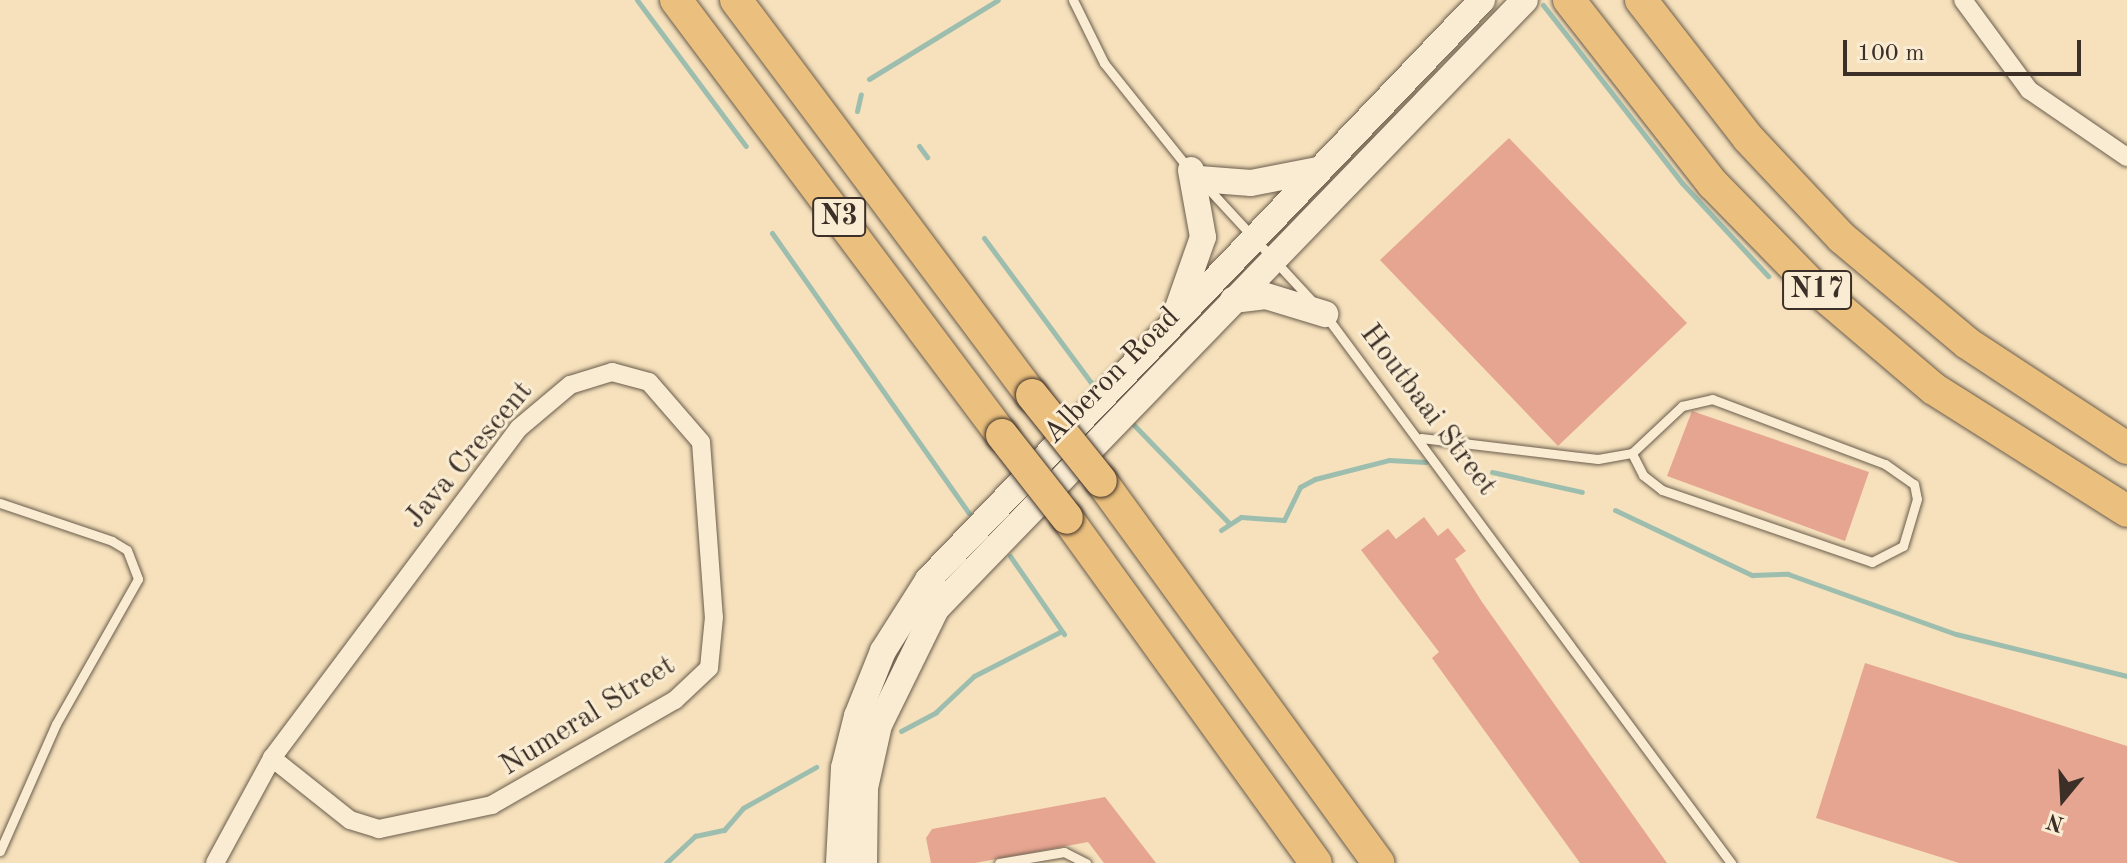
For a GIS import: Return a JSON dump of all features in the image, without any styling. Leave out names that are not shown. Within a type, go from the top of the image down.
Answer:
[{"type":"highway","name":"N3","points":[[676,0],[1067,518],[1316,863]]},
{"type":"highway","name":"N3","points":[[736,0],[1032,395],[1101,481],[1379,863]]},
{"type":"highway","name":"N17","points":[[1569,0],[1713,184],[1814,287],[1946,398],[2127,511]]},
{"type":"highway","name":"N17","points":[[1641,0],[1748,138],[1842,238],[1967,343],[2127,448]]},
{"type":"main road","name":"Alberon Road","points":[[839,863],[841,792],[857,716],[905,612],[1252,237],[1482,0]]},
{"type":"main road","name":"Alberon Road","points":[[864,863],[865,788],[879,725],[917,638],[949,592],[1525,0]]},
{"type":"main road","points":[[1170,326],[1203,237],[1195,174],[1251,183],[1318,170]]},
{"type":"main road","points":[[1233,300],[1266,296],[1325,314]]},
{"type":"street","points":[[1963,0],[2011,74],[2127,157]]},
{"type":"street","name":"Java Crescent","points":[[215,863],[272,758],[519,428],[553,395],[584,378],[624,373],[649,382],[697,433],[711,566]]},
{"type":"street","name":"Numeral Street","points":[[272,758],[364,826],[439,821],[518,794],[696,684],[714,649],[711,566]]},
{"type":"lane","name":"Houtbaai Street","points":[[1073,0],[1104,63],[1195,174],[1325,314],[1421,438],[1731,863]]},
{"type":"lane","points":[[1421,438],[1598,459],[1632,453],[1682,406],[1712,399],[1885,464],[1914,484],[1917,499],[1903,546],[1872,562],[1662,490],[1643,475],[1632,453]]},
{"type":"lane","points":[[0,503],[112,541],[127,550],[138,579],[56,724],[0,851]]},
{"type":"lane","points":[[999,863],[1064,852],[1086,863]]},
{"type":"building","points":[[1509,138],[1687,323],[1558,446],[1380,260]]},
{"type":"building","points":[[1692,411],[1869,472],[1845,541],[1667,476]]},
{"type":"building","points":[[1424,517],[1438,536],[1448,528],[1466,551],[1455,559],[1482,602],[1667,863],[1580,863],[1432,658],[1439,652],[1361,550],[1388,529],[1396,539]]},
{"type":"building","points":[[1865,663],[2127,746],[2127,863],[1959,863],[1816,818]]},
{"type":"building","points":[[1105,797],[1156,863],[1104,863],[1088,842],[975,863],[931,863],[926,838],[932,829]]},
{"type":"waterway","points":[[637,0],[746,146]]},
{"type":"waterway","points":[[869,79],[998,0]]},
{"type":"waterway","points":[[1543,5],[1682,183],[1768,276]]},
{"type":"waterway","points":[[857,111],[861,94]]},
{"type":"waterway","points":[[919,146],[927,157]]},
{"type":"waterway","points":[[772,233],[969,513]]},
{"type":"waterway","points":[[984,238],[1092,384]]},
{"type":"waterway","points":[[1133,424],[1229,523]]},
{"type":"waterway","points":[[1221,530],[1241,517],[1284,520],[1300,487],[1315,479],[1389,460],[1426,462]]},
{"type":"waterway","points":[[1492,472],[1582,492]]},
{"type":"waterway","points":[[1615,510],[1752,575],[1788,574],[1956,634],[2127,676]]},
{"type":"waterway","points":[[1010,556],[1064,634]]},
{"type":"waterway","points":[[901,731],[936,712],[974,676],[1060,632]]},
{"type":"waterway","points":[[666,863],[695,836],[724,830],[743,808],[816,767]]}]
